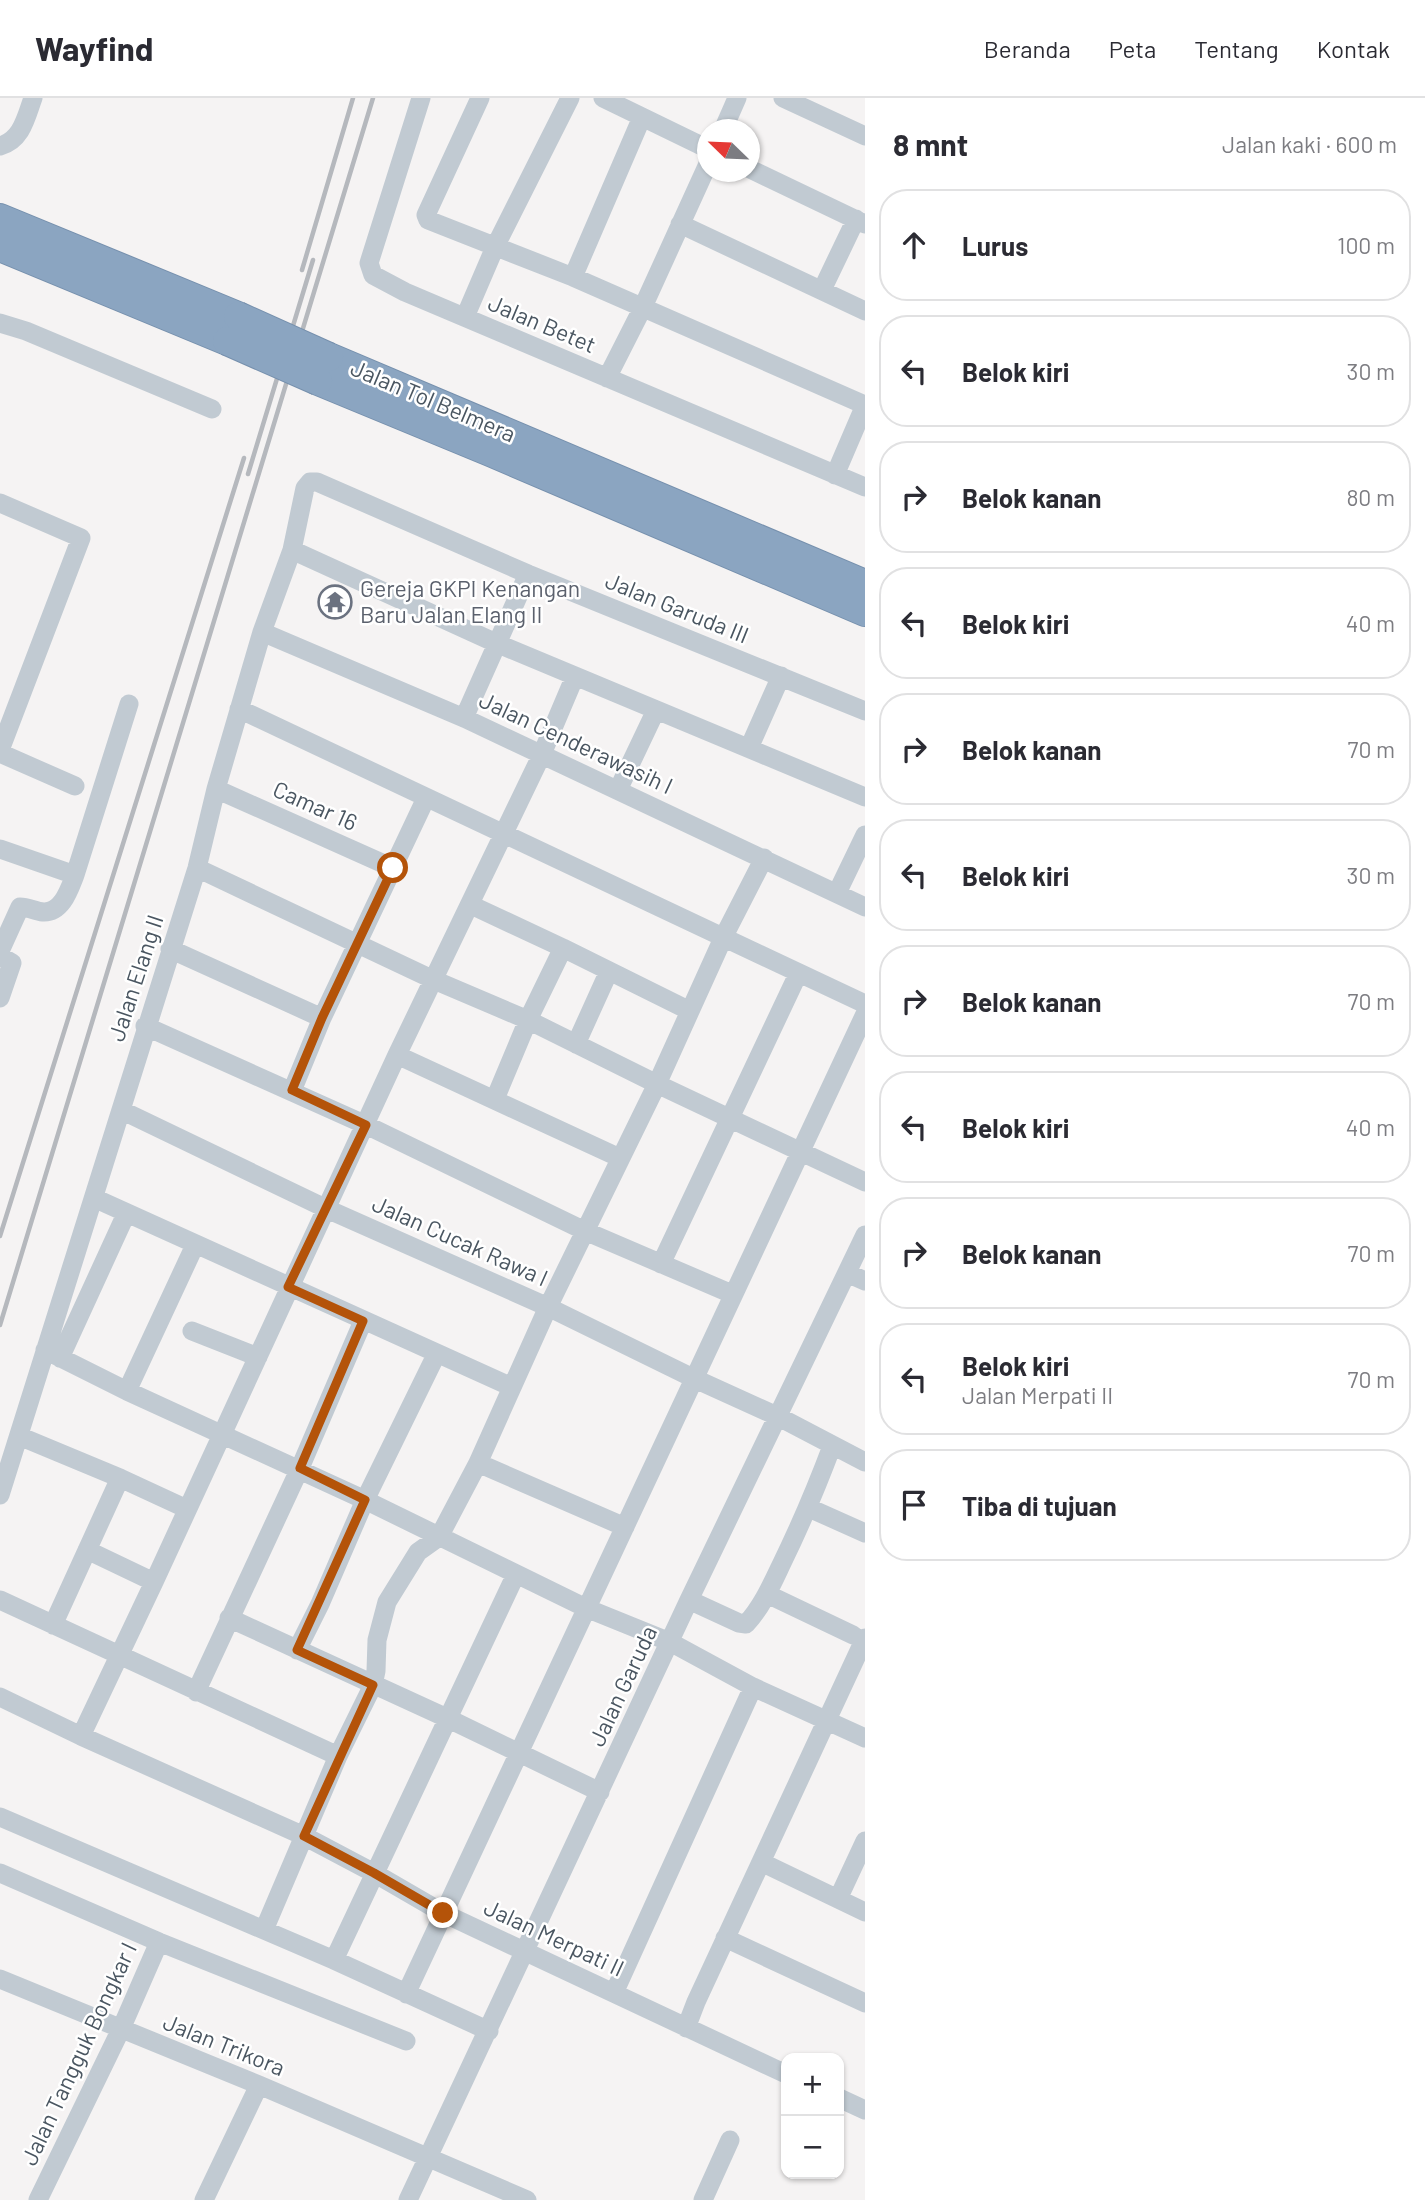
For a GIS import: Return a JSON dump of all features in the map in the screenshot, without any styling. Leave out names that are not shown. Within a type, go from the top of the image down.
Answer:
[{"type":"highway","name":"Jalan Tol Belmera","points":[[0,218],[324,369],[865,584]]},
{"type":"highway","name":"Jalan Tol Belmera","points":[[0,247],[232,328]]},
{"type":"highway","name":"Jalan Tol Belmera","points":[[324,369],[489,452],[865,612]]},
{"type":"street","points":[[0,146],[18,136],[33,98]]},
{"type":"street","name":"Jalan Betet","points":[[421,98],[369,268],[376,278],[865,487]]},
{"type":"street","points":[[480,98],[426,215],[430,221],[573,277],[865,405],[835,475]]},
{"type":"street","points":[[465,317],[495,247],[570,98]]},
{"type":"street","points":[[603,98],[697,144]]},
{"type":"street","points":[[728,119],[737,98]]},
{"type":"street","points":[[783,98],[865,136]]},
{"type":"street","points":[[573,277],[642,117]]},
{"type":"street","points":[[760,174],[860,222],[822,290]]},
{"type":"street","points":[[607,378],[642,309],[700,182]]},
{"type":"street","points":[[680,224],[865,311]]},
{"type":"street","points":[[0,323],[26,331],[212,409]]},
{"type":"street","name":"Jalan Elang II","points":[[0,1495],[19,1436],[53,1354],[94,1198],[145,1026],[197,868],[216,789],[262,632],[292,550],[306,488],[310,482],[317,482]]},
{"type":"street","name":"Jalan Garuda III","points":[[317,482],[528,573],[865,711]]},
{"type":"street","points":[[0,503],[81,538],[0,751],[75,786]]},
{"type":"street","points":[[292,550],[496,643],[865,797]]},
{"type":"street","points":[[464,718],[528,573]]},
{"type":"street","name":"Jalan Cenderawasih I","points":[[262,632],[464,718],[865,906]]},
{"type":"street","points":[[81,1736],[288,1287],[542,754],[575,676]]},
{"type":"street","points":[[749,748],[781,676]]},
{"type":"street","points":[[0,998],[12,963],[0,954],[19,908],[23,906],[46,912],[55,910],[65,897],[75,875],[129,704]]},
{"type":"street","points":[[239,709],[865,1004]]},
{"type":"street","points":[[618,790],[656,710]]},
{"type":"street","name":"Camar 16","points":[[216,789],[393,868]]},
{"type":"street","points":[[292,1090],[322,1018],[426,798]]},
{"type":"street","points":[[837,892],[865,835]]},
{"type":"street","points":[[0,849],[75,875]]},
{"type":"street","points":[[264,1930],[338,1756],[373,1685],[377,1640],[387,1602],[418,1552],[439,1537],[478,1463],[548,1307],[657,1084],[724,936],[764,858]]},
{"type":"street","points":[[197,868],[434,980],[528,1020],[865,1182]]},
{"type":"street","points":[[471,905],[690,1011]]},
{"type":"street","points":[[495,1099],[528,1020],[563,948]]},
{"type":"street","points":[[170,949],[322,1018]]},
{"type":"street","points":[[576,1044],[609,971]]},
{"type":"street","points":[[661,1264],[798,974]]},
{"type":"street","points":[[406,1994],[865,1014]]},
{"type":"street","points":[[145,1026],[292,1090],[585,1231],[732,1294]]},
{"type":"street","points":[[397,1055],[620,1158]]},
{"type":"street","name":"Jalan Cucak Rawa I","points":[[121,1110],[327,1209],[548,1307],[779,1417],[865,1462]]},
{"type":"street","points":[[94,1198],[512,1387]]},
{"type":"street","points":[[127,1214],[53,1354],[222,1435],[300,1468],[586,1608],[670,1642],[753,1687],[865,1738]]},
{"type":"street","name":"Jalan Garuda","points":[[408,2200],[689,1600],[865,1235]]},
{"type":"street","points":[[127,1391],[195,1245]]},
{"type":"street","points":[[847,1273],[865,1282]]},
{"type":"street","points":[[196,1692],[300,1468],[363,1321]]},
{"type":"street","points":[[192,1331],[258,1357]]},
{"type":"street","points":[[297,1650],[365,1500],[436,1354]]},
{"type":"street","points":[[19,1436],[187,1509]]},
{"type":"street","points":[[689,1600],[746,1624],[767,1594],[809,1508],[832,1446]]},
{"type":"street","points":[[478,1463],[625,1527]]},
{"type":"street","points":[[53,1625],[120,1478]]},
{"type":"street","points":[[809,1508],[865,1533]]},
{"type":"street","points":[[87,1550],[154,1582]]},
{"type":"street","points":[[334,1960],[516,1574]]},
{"type":"street","points":[[686,2028],[862,1639],[767,1594]]},
{"type":"street","points":[[0,1600],[338,1756]]},
{"type":"street","points":[[229,1618],[600,1792]]},
{"type":"street","points":[[614,1993],[753,1687]]},
{"type":"street","name":"Jalan Merpati II","points":[[0,1697],[304,1836],[443,1913],[781,2072]]},
{"type":"street","points":[[0,1817],[334,1960],[489,2031]]},
{"type":"street","points":[[838,1899],[865,1841]]},
{"type":"street","points":[[761,1862],[865,1912]]},
{"type":"street","points":[[0,1873],[159,1942]]},
{"type":"street","points":[[725,1938],[865,2003]]},
{"type":"street","name":"Jalan Tangguk Bongkar I","points":[[38,2200],[121,2029],[159,1942],[406,2041]]},
{"type":"street","name":"Jalan Trikora","points":[[0,1979],[259,2085],[523,2199]]},
{"type":"street","points":[[204,2200],[259,2085]]},
{"type":"street","points":[[844,2100],[865,2110]]},
{"type":"street","points":[[703,2200],[730,2140]]},
{"type":"railway","points":[[302,270],[353,98]]},
{"type":"railway","points":[[0,1325],[373,98]]},
{"type":"railway","points":[[248,474],[313,260]]},
{"type":"railway","points":[[0,1236],[244,458]]},
{"type":"place","name":"Gereja GKPI Kenangan Baru Jalan Elang II","points":[[335,602]]},
{"type":"route","points":[[393,868],[322,1018],[292,1090],[366,1125],[288,1287],[363,1321],[300,1468],[365,1500],[297,1650],[373,1685],[338,1756],[304,1836],[443,1913]]}]
